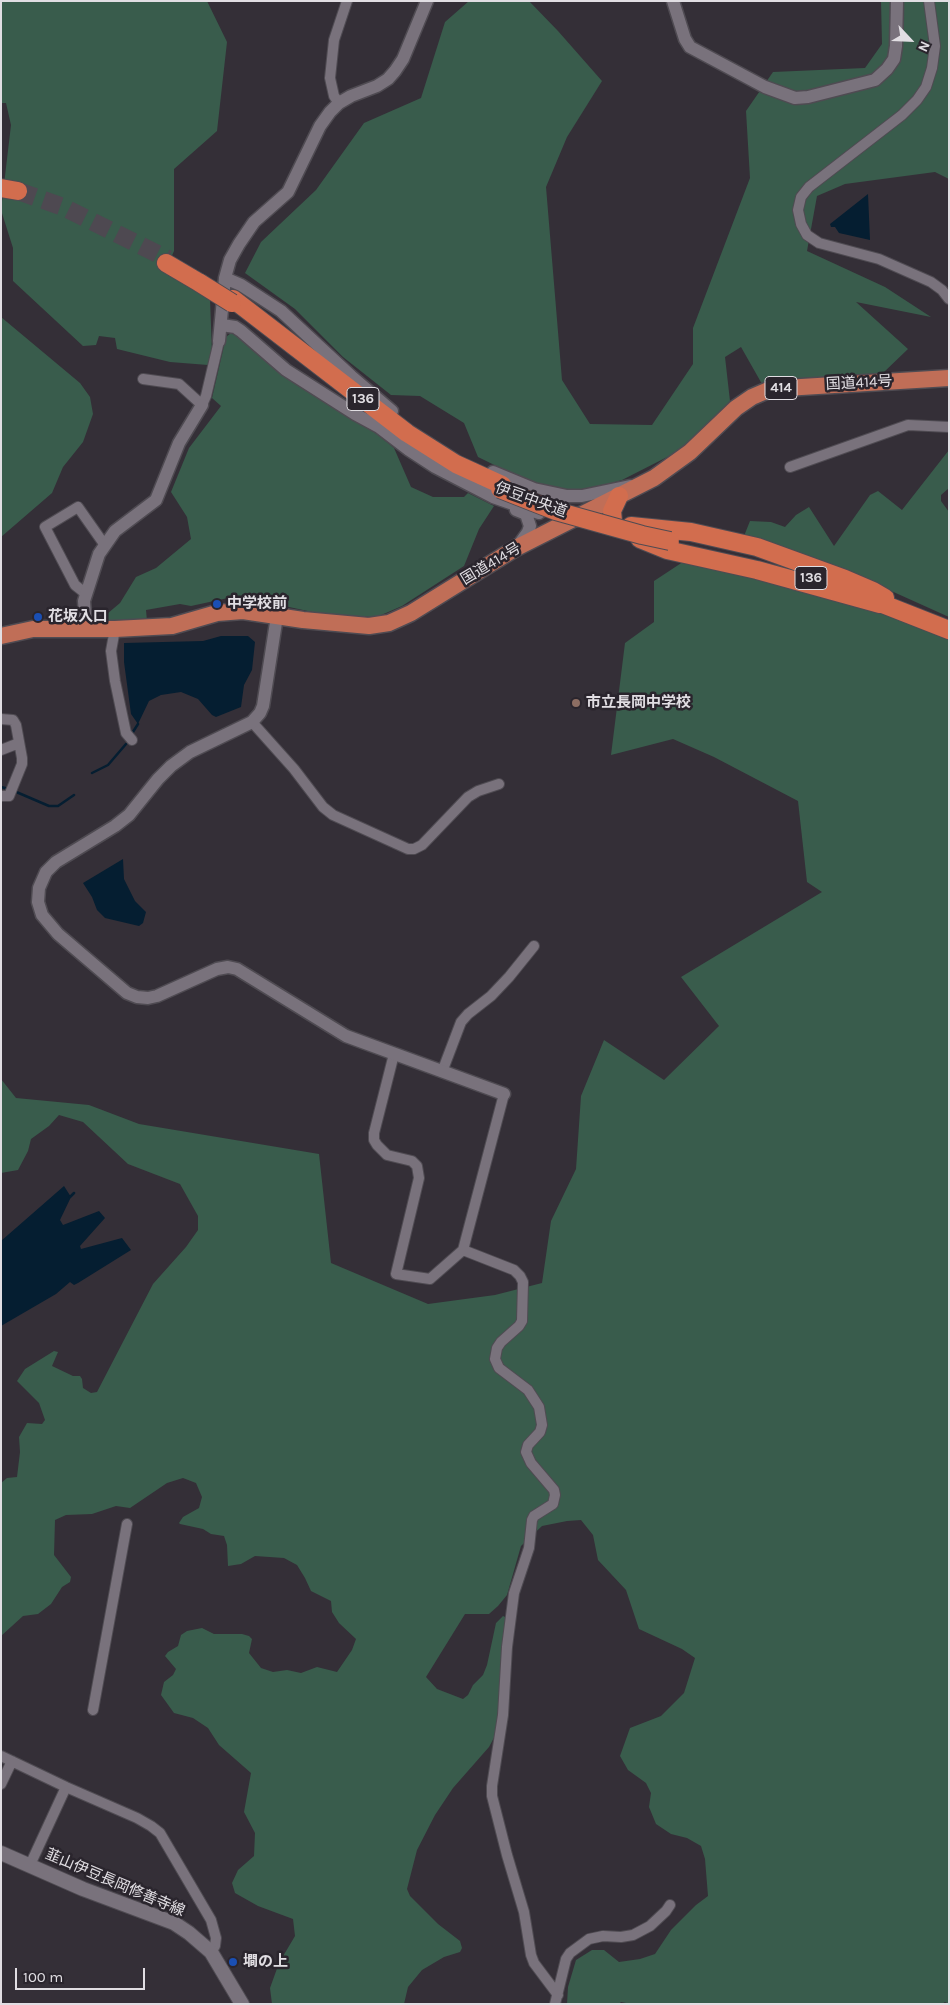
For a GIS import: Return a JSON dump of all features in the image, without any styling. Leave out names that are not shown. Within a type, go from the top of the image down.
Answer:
[{"type":"highway","name":"伊豆中央道","points":[[167,261],[235,302],[407,433],[456,464],[501,488]]},
{"type":"highway","name":"伊豆中央道","points":[[235,302],[395,429],[450,466],[556,511],[636,534],[670,538],[735,553],[949,625]]},
{"type":"highway","points":[[235,302],[258,312],[351,376]]},
{"type":"highway","points":[[285,342],[314,371],[379,427]]},
{"type":"highway","name":"国道414号","points":[[1,636],[33,629],[115,629],[172,626],[217,613],[243,611],[370,626],[389,622],[411,613],[516,548],[644,483],[690,452],[743,402],[766,391],[785,388],[949,378]]},
{"type":"highway","points":[[613,521],[612,511],[620,496]]},
{"type":"highway","points":[[577,516],[640,527],[691,532],[757,546],[873,590],[885,602]]},
{"type":"highway","points":[[577,516],[667,550],[885,602]]},
{"type":"highway","name":"伊豆中央道","points":[[885,602],[949,630]]},
{"type":"main road","name":"韮山伊豆長岡修善寺線","points":[[1,1853],[84,1889],[174,1923],[211,1952],[242,2004]]},
{"type":"street","points":[[339,103],[334,96],[330,78],[334,40],[347,1]]},
{"type":"street","points":[[86,628],[84,616],[85,593],[104,544],[114,531],[156,500],[179,443],[202,405],[219,341],[225,278],[230,260],[242,238],[254,222],[288,192],[320,126],[339,103],[377,86],[388,79],[395,71],[403,60],[427,1]]},
{"type":"street","points":[[672,1],[685,39],[690,47],[765,87],[795,98],[808,97],[875,80],[887,69],[894,59],[896,46],[897,1]]},
{"type":"street","points":[[930,1],[935,46],[932,68],[926,87],[917,100],[902,115],[809,187],[801,197],[798,210],[801,224],[807,235],[819,243],[879,259],[931,282],[942,290],[949,299]]},
{"type":"street","points":[[225,278],[241,285],[280,311],[351,376],[409,424],[501,488],[538,512],[577,516]]},
{"type":"street","points":[[222,325],[235,327],[273,360],[354,414],[379,427],[435,467],[501,488],[524,489],[577,516]]},
{"type":"street","points":[[143,379],[178,384],[202,405]]},
{"type":"street","points":[[790,467],[908,425],[949,427]]},
{"type":"street","points":[[501,488],[534,489],[567,496],[582,496],[644,483]]},
{"type":"street","points":[[501,488],[528,517],[530,526],[528,532],[516,548]]},
{"type":"street","points":[[85,593],[75,585],[45,528],[78,507],[104,544]]},
{"type":"street","points":[[277,616],[263,706],[260,713],[252,722],[190,752],[171,766],[158,779],[129,815],[115,826],[56,862],[46,872],[39,888],[38,902],[42,915],[58,934],[127,993],[137,997],[148,998],[157,996],[218,969],[228,967],[237,969],[346,1036],[504,1094],[464,1250],[430,1279],[396,1274],[419,1178],[417,1166],[412,1161],[387,1155],[374,1140],[374,1132],[394,1054]]},
{"type":"street","points":[[115,629],[111,651],[126,733],[132,740]]},
{"type":"street","points":[[1,719],[13,720],[16,724],[22,764],[14,783],[5,796]]},
{"type":"street","points":[[252,722],[294,769],[323,807],[333,815],[408,849],[414,849],[422,845],[468,797],[478,791],[499,784]]},
{"type":"street","points":[[1,750],[19,743]]},
{"type":"street","points":[[442,1072],[461,1022],[491,996],[534,946]]},
{"type":"street","points":[[464,1250],[514,1270],[523,1282],[522,1321],[501,1342],[497,1348],[496,1359],[499,1368],[528,1390],[539,1407],[542,1425],[540,1432],[528,1444],[526,1452],[531,1463],[554,1490],[555,1495],[553,1504],[534,1516],[532,1520],[529,1548],[514,1593],[507,1647],[503,1715],[492,1786],[505,1847],[524,1912],[531,1955],[556,1999]]},
{"type":"street","points":[[92,1710],[127,1524]]},
{"type":"street","points":[[1,1756],[137,1818],[160,1833],[211,1920],[216,1938],[215,1946],[211,1952]]},
{"type":"street","points":[[1,1784],[12,1760]]},
{"type":"street","points":[[30,1865],[66,1787]]},
{"type":"street","points":[[556,1999],[566,1959],[570,1953],[589,1939],[603,1936],[621,1937],[634,1934],[650,1926],[670,1905]]},
{"type":"green space","points":[[1,1],[207,1],[227,42],[217,131],[174,169],[174,251],[166,269],[210,299],[212,352],[208,365],[170,362],[117,349],[115,338],[99,336],[96,345],[83,346],[13,281],[13,248],[1,210],[11,125],[6,103],[1,103]]},
{"type":"green space","points":[[469,1],[529,1],[602,81],[567,137],[546,187],[562,380],[590,424],[652,425],[693,364],[693,328],[750,178],[746,111],[773,72],[865,68],[882,44],[881,1],[949,1],[949,179],[935,172],[845,184],[817,196],[807,251],[885,287],[931,317],[856,302],[908,349],[883,373],[772,380],[762,384],[741,347],[725,357],[730,401],[703,429],[677,452],[622,480],[584,491],[544,486],[521,478],[478,457],[464,423],[420,396],[391,395],[343,357],[295,309],[245,273],[261,242],[316,190],[364,123],[421,98],[445,22]]},
{"type":"green space","points":[[1,317],[80,383],[90,397],[93,414],[83,442],[63,467],[52,493],[1,537]]},
{"type":"green space","points":[[231,333],[296,381],[377,434],[394,448],[411,487],[433,497],[464,497],[468,493],[494,506],[479,529],[464,566],[402,606],[379,616],[317,613],[247,598],[228,598],[191,606],[180,604],[146,610],[147,621],[108,623],[101,619],[120,603],[136,577],[156,568],[191,539],[187,517],[171,492],[189,448],[221,406],[212,398],[226,337]]},
{"type":"green space","points":[[949,450],[949,488],[941,495],[941,501],[949,512],[949,617],[838,567],[769,542],[744,536],[750,521],[771,522],[785,527],[796,515],[809,507],[834,546],[870,495],[878,491],[902,510]]},
{"type":"green space","points":[[695,554],[872,608],[949,639],[949,2004],[945,2002],[942,2004],[631,2004],[621,2002],[619,2004],[567,2004],[568,1987],[576,1960],[592,1950],[604,1950],[619,1962],[640,1959],[655,1954],[671,1930],[708,1896],[705,1859],[701,1846],[687,1838],[671,1834],[656,1824],[649,1807],[651,1793],[646,1783],[628,1770],[620,1756],[630,1728],[661,1716],[684,1693],[695,1658],[682,1649],[639,1629],[626,1590],[598,1560],[593,1535],[581,1520],[542,1526],[521,1546],[507,1595],[489,1614],[465,1614],[426,1677],[437,1689],[463,1699],[483,1675],[496,1623],[503,1616],[507,1618],[497,1732],[489,1747],[453,1788],[435,1815],[417,1850],[407,1889],[410,1896],[438,1924],[460,1941],[462,1948],[460,1952],[444,1957],[422,1970],[408,1987],[404,2004],[272,2004],[270,1988],[279,1963],[295,1936],[293,1919],[258,1906],[235,1893],[232,1883],[238,1870],[254,1856],[255,1833],[244,1812],[251,1773],[219,1745],[208,1728],[193,1718],[174,1713],[161,1695],[164,1682],[173,1675],[176,1669],[165,1656],[178,1646],[181,1635],[187,1631],[202,1628],[214,1634],[242,1634],[249,1636],[252,1639],[249,1653],[261,1668],[273,1672],[287,1670],[301,1673],[317,1667],[337,1672],[352,1650],[356,1639],[339,1623],[332,1612],[331,1601],[311,1591],[297,1565],[284,1558],[255,1556],[241,1564],[228,1566],[227,1545],[224,1536],[180,1524],[183,1517],[199,1508],[202,1497],[196,1483],[183,1478],[167,1483],[130,1508],[116,1506],[92,1514],[66,1515],[55,1520],[54,1555],[71,1577],[70,1582],[62,1587],[51,1604],[38,1614],[23,1616],[1,1636],[1,1483],[7,1478],[17,1477],[20,1452],[19,1437],[27,1423],[42,1424],[45,1420],[39,1403],[17,1381],[25,1369],[54,1351],[58,1352],[52,1366],[73,1376],[80,1376],[83,1388],[91,1393],[97,1392],[153,1284],[186,1247],[198,1230],[198,1216],[180,1184],[128,1164],[83,1122],[59,1115],[49,1126],[31,1139],[28,1151],[18,1170],[1,1173],[1,1079],[16,1098],[89,1105],[139,1124],[319,1154],[331,1263],[428,1304],[495,1295],[542,1283],[551,1221],[576,1169],[581,1096],[604,1040],[664,1080],[719,1026],[681,977],[822,892],[807,882],[798,801],[714,757],[673,739],[611,755],[625,643],[654,622],[654,581]]},
{"type":"water","points":[[868,194],[870,240],[839,233],[835,227],[831,227],[830,224]]},
{"type":"water","points":[[221,636],[248,636],[255,642],[252,670],[244,685],[241,707],[216,717],[198,699],[181,692],[161,695],[149,701],[138,724],[131,714],[124,662],[124,643],[203,641]]},
{"type":"water","points":[[123,859],[124,879],[135,901],[146,912],[143,923],[139,926],[105,918],[97,910],[92,897],[83,883]]},
{"type":"water","points":[[64,1186],[71,1197],[60,1220],[63,1225],[99,1211],[105,1218],[80,1246],[81,1249],[122,1238],[131,1250],[78,1283],[74,1285],[70,1282],[56,1294],[1,1326],[1,1241]]},
{"type":"waterway","points":[[131,735],[138,724]]},
{"type":"waterway","points":[[92,773],[108,765],[126,744]]},
{"type":"waterway","points":[[1,787],[9,789]]},
{"type":"waterway","points":[[14,791],[49,806],[58,806],[74,795]]},
{"type":"waterway","points":[[70,1197],[74,1193]]},
{"type":"tunnel","points":[[18,191],[63,207],[168,259]]},
{"type":"place","name":"中学校前","points":[[217,604]]},
{"type":"place","name":"花坂入口","points":[[38,617]]},
{"type":"place","name":"市立長岡中学校","points":[[576,703]]},
{"type":"place","name":"墹の上","points":[[233,1962]]}]
